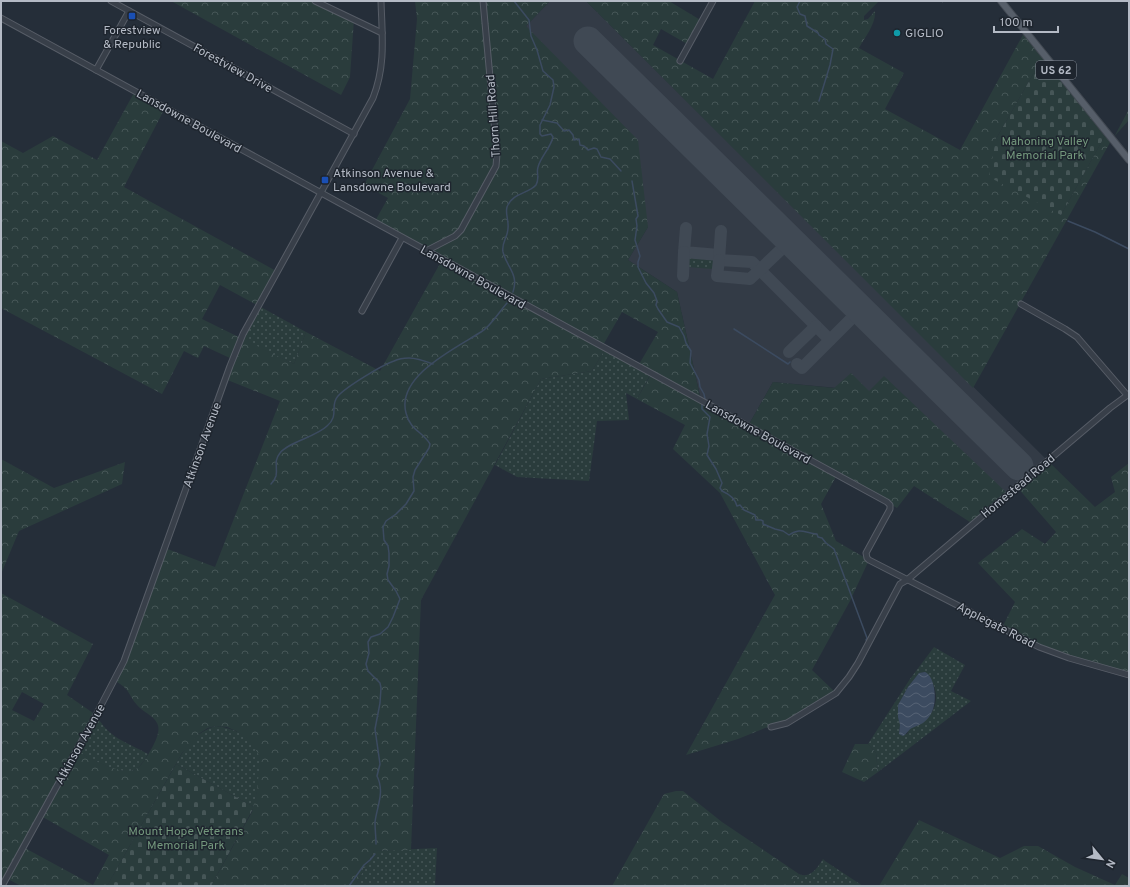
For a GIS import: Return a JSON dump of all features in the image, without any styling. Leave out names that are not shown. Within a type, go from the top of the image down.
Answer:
[{"type":"main road","name":"US 62","points":[[1001,1],[1129,160]]},
{"type":"street","name":"Forestview Drive","points":[[111,1],[354,134]]},
{"type":"street","points":[[315,1],[382,32]]},
{"type":"street","name":"Atkinson Avenue","points":[[2,886],[119,672],[130,646],[236,350],[249,323],[373,98],[380,81],[383,59],[380,1]]},
{"type":"street","name":"Thorn Hill Road","points":[[426,251],[455,236],[460,230],[496,166],[497,154],[483,1]]},
{"type":"street","points":[[680,60],[713,1]]},
{"type":"street","points":[[96,70],[129,11]]},
{"type":"street","name":"Lansdowne Boulevard","points":[[1,18],[890,504],[891,507],[866,553],[867,558],[870,560]]},
{"type":"street","points":[[362,311],[402,238]]},
{"type":"street","points":[[1021,304],[1077,337],[1128,394]]},
{"type":"street","name":"Homestead Road","points":[[771,726],[787,723],[836,693],[849,677],[900,584],[907,580],[1128,394]]},
{"type":"street","name":"Applegate Road","points":[[870,560],[1039,647],[1069,658],[1129,675]]},
{"type":"shaded area","points":[[550,1],[586,1],[1048,461],[1008,494],[869,391],[773,382],[748,426],[701,400],[677,292],[628,260],[648,227],[526,26]]},
{"type":"green space","points":[[171,1],[315,1],[354,19],[350,77],[341,95]]},
{"type":"green space","points":[[415,1],[550,1],[526,26],[638,140],[648,227],[628,260],[677,292],[701,401],[748,426],[773,382],[834,388],[851,373],[869,391],[884,376],[1008,494],[973,524],[914,486],[897,508],[837,475],[821,504],[836,541],[869,560],[850,601],[812,670],[836,693],[787,723],[765,728],[738,739],[686,755],[775,595],[720,493],[673,449],[685,425],[637,399],[651,374],[638,366],[658,332],[622,312],[602,347],[605,349],[592,371],[541,379],[421,600],[411,850],[374,851],[355,886],[211,886],[252,812],[257,791],[260,761],[258,753],[248,739],[227,727],[216,726],[208,728],[200,733],[182,753],[107,886],[21,886],[6,878],[1,886],[1,593],[93,644],[67,695],[96,715],[76,751],[113,768],[121,770],[134,770],[140,766],[145,760],[158,735],[158,726],[153,718],[137,705],[126,689],[115,681],[165,548],[215,567],[280,401],[225,379],[232,359],[204,346],[198,358],[184,351],[162,394],[1,308],[1,141],[23,153],[53,136],[97,160],[135,91],[165,108],[124,187],[278,272],[259,306],[220,285],[202,319],[294,364],[306,332],[380,371],[442,260],[374,223],[388,198],[364,185],[410,99],[417,19]],"holes":[[[22,692],[44,704],[34,721],[12,710]],[[41,816],[109,855],[93,885],[23,847]]]},
{"type":"green space","points":[[586,1],[669,1],[702,21],[689,45],[661,29],[653,45],[713,79],[755,1],[879,1],[864,16],[864,20],[868,19],[875,11],[872,26],[859,48],[904,73],[885,109],[960,150],[1025,31],[1044,55],[996,139],[1061,215],[1107,132],[1113,138],[973,388]]},
{"type":"green space","name":"Mahoning Valley Memorial Park","points":[[1044,55],[1107,132],[1061,215],[989,177],[996,139]]},
{"type":"green space","points":[[1129,109],[1129,120],[1114,136]]},
{"type":"green space","points":[[687,256],[714,259],[713,268],[687,267],[685,266]]},
{"type":"green space","points":[[259,306],[306,332],[294,364],[241,339]]},
{"type":"green space","points":[[605,349],[651,373],[637,399],[626,393],[629,420],[597,421],[589,481],[517,477],[495,465],[541,379],[592,371]]},
{"type":"green space","points":[[1,459],[54,488],[125,462],[122,484],[19,531],[1,574]]},
{"type":"green space","points":[[1048,461],[1095,507],[1115,492],[1111,477],[1129,463],[1129,675],[1054,653],[1002,628],[1015,602],[978,563],[1022,529],[1045,544],[1056,532],[1017,487]]},
{"type":"green space","points":[[934,647],[965,665],[951,691],[971,701],[878,772],[876,753],[868,744],[910,679]],"holes":[[[925,672],[931,680],[936,693],[936,700],[932,712],[923,722],[910,728],[907,734],[899,734],[900,725],[898,705],[908,687],[919,673]]]},
{"type":"green space","points":[[96,715],[101,723],[119,739],[148,754],[142,763],[134,770],[121,771],[96,762],[76,751]]},
{"type":"green space","points":[[216,726],[238,732],[255,746],[260,760],[260,772],[254,807],[176,764],[192,740],[209,728]]},
{"type":"green space","points":[[855,744],[868,744],[876,753],[878,772],[864,782],[842,772]]},
{"type":"green space","name":"Mount Hope Veterans Memorial Park","points":[[176,764],[254,807],[211,886],[107,886]]},
{"type":"green space","points":[[683,791],[722,822],[799,874],[791,886],[612,886],[664,794]]},
{"type":"green space","points":[[919,820],[1000,858],[1024,846],[1038,846],[1075,867],[1115,885],[1122,874],[1129,878],[1129,886],[879,886]]},
{"type":"green space","points":[[437,848],[435,886],[355,886],[374,851]]},
{"type":"green space","points":[[823,859],[863,886],[791,886],[799,874],[811,874]]},
{"type":"water","points":[[925,672],[931,678],[933,683],[935,697],[934,707],[930,715],[923,723],[911,729],[903,736],[899,734],[900,725],[898,705],[908,687],[919,673]]},
{"type":"waterway","points":[[513,292],[515,280],[503,252],[508,231],[506,212],[509,202],[516,196],[533,188],[537,183],[538,167],[553,137],[551,134],[542,136],[540,134],[540,125],[550,105],[554,87],[553,80],[543,71],[531,36],[529,20],[514,1]]},
{"type":"waterway","points":[[800,1],[797,7],[800,14],[805,16],[807,26],[825,39],[826,44],[833,49],[830,65],[819,101]]},
{"type":"waterway","points":[[542,120],[557,123],[564,131],[569,130],[573,135],[574,140],[579,139],[580,145],[584,146],[588,150],[594,148],[597,149],[601,157],[610,159],[621,171]]},
{"type":"waterway","points":[[632,181],[638,216],[636,219],[637,226],[635,240],[640,256],[638,267],[646,283],[654,293],[658,309],[667,322],[679,327],[684,336],[691,351],[690,363],[699,380],[705,399]]},
{"type":"waterway","points":[[1068,221],[1095,232],[1129,249]]},
{"type":"waterway","points":[[376,844],[375,822],[380,799],[380,788],[377,776],[380,764],[375,729],[381,688],[380,683],[368,671],[366,664],[369,653],[368,642],[371,637],[380,634],[388,627],[400,599],[388,580],[387,574],[389,566],[389,553],[388,546],[384,540],[383,527],[386,521],[406,504],[414,491],[413,477],[415,470],[430,444],[410,423],[406,413],[405,400],[410,387],[419,375],[444,355],[485,329],[492,323],[507,303]]},
{"type":"waterway","points":[[734,329],[788,364],[790,362]]},
{"type":"waterway","points":[[271,484],[276,476],[276,462],[280,453],[289,446],[322,430],[327,426],[333,418],[335,400],[348,387],[373,371],[397,360],[412,358],[433,364]]},
{"type":"waterway","points":[[702,404],[702,409],[710,417],[707,434],[709,446],[707,455],[716,469],[722,483],[720,488],[722,491],[727,493],[735,501],[737,506],[740,505],[744,510],[755,515],[756,520],[763,521],[763,524],[783,531],[789,535],[796,531],[817,534],[818,537],[822,538],[834,549],[867,638],[866,640]]},
{"type":"waterway","points":[[349,886],[364,865],[375,854]]},
{"type":"taxiway","points":[[686,228],[684,252],[719,255]]},
{"type":"taxiway","points":[[721,231],[719,260],[752,262],[830,340]]},
{"type":"taxiway","points":[[719,260],[717,276],[750,279],[790,241]]},
{"type":"taxiway","points":[[683,276],[684,252]]},
{"type":"taxiway","points":[[797,364],[802,368],[860,310]]},
{"type":"taxiway","points":[[789,352],[816,326]]},
{"type":"runway","points":[[588,41],[1019,466]]},
{"type":"place","name":"Forestview & Republic","points":[[132,16]]},
{"type":"place","name":"GIGLIO","points":[[897,33]]},
{"type":"place","name":"Atkinson Avenue & Lansdowne Boulevard","points":[[325,180]]}]
